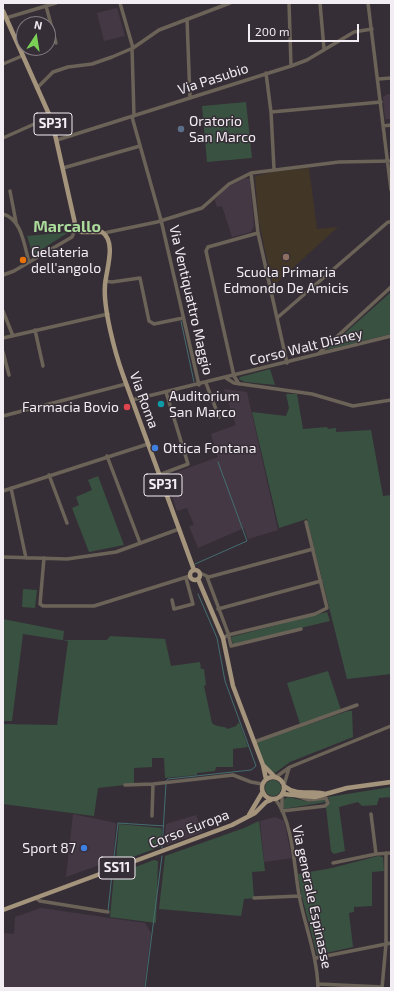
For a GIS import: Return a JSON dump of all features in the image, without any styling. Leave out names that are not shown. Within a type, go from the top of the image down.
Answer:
[{"type":"main road","name":"SP31","points":[[3,12],[16,42]]},
{"type":"main road","name":"SP31","points":[[22,56],[50,117],[57,140],[76,228]]},
{"type":"main road","points":[[76,228],[83,232],[104,233]]},
{"type":"main road","name":"Via Roma","points":[[104,233],[109,243],[110,251],[106,281],[108,314],[118,360],[194,570]]},
{"type":"main road","points":[[198,579],[194,580],[188,577],[194,570],[199,570],[200,573],[198,579],[222,638],[233,686],[262,764],[266,779]]},
{"type":"main road","points":[[262,764],[268,772],[276,777],[291,791],[325,794]]},
{"type":"main road","points":[[276,777],[266,779],[262,784],[262,793],[273,800],[282,795],[314,797],[348,788],[391,782]]},
{"type":"main road","points":[[282,795],[284,786]]},
{"type":"main road","name":"Corso Europa","points":[[247,818],[262,793]]},
{"type":"main road","name":"Corso Europa","points":[[3,910],[232,825],[247,818],[273,800]]},
{"type":"street","points":[[6,18],[56,3]]},
{"type":"street","name":"Via Ventiquattro Maggio","points":[[120,3],[132,48],[133,117],[161,220],[199,385]]},
{"type":"street","points":[[37,88],[50,74],[58,70],[92,64],[132,48],[159,30],[230,3]]},
{"type":"street","points":[[289,3],[291,66]]},
{"type":"street","points":[[320,3],[324,49]]},
{"type":"street","points":[[368,3],[385,145],[389,161],[391,190]]},
{"type":"street","points":[[46,6],[49,16]]},
{"type":"street","points":[[187,19],[190,98]]},
{"type":"street","name":"Via Pasubio","points":[[57,140],[291,66],[306,60],[354,32],[372,29]]},
{"type":"street","points":[[3,64],[22,56]]},
{"type":"street","points":[[266,73],[271,112],[274,169]]},
{"type":"street","points":[[378,79],[391,78]]},
{"type":"street","points":[[271,112],[381,102]]},
{"type":"street","points":[[3,138],[50,117]]},
{"type":"street","points":[[383,126],[391,125]]},
{"type":"street","points":[[385,145],[391,144]]},
{"type":"street","points":[[63,168],[140,146]]},
{"type":"street","points":[[104,233],[157,222],[202,208],[229,184],[251,173],[339,162],[389,161]]},
{"type":"street","points":[[251,173],[258,233],[287,363]]},
{"type":"street","points":[[10,191],[16,222],[29,262]]},
{"type":"street","points":[[3,214],[16,222]]},
{"type":"street","points":[[277,318],[388,222],[391,222]]},
{"type":"street","points":[[3,275],[14,271],[72,237],[76,228]]},
{"type":"street","points":[[240,384],[234,376],[206,250],[208,248],[258,233]]},
{"type":"street","points":[[106,281],[112,282],[140,278],[149,321],[154,324],[183,318]]},
{"type":"street","points":[[317,354],[391,287]]},
{"type":"street","points":[[3,311],[13,336]]},
{"type":"street","points":[[3,338],[108,314]]},
{"type":"street","points":[[35,330],[43,366]]},
{"type":"street","name":"Corso Walt Disney","points":[[132,400],[199,385],[391,336]]},
{"type":"street","points":[[3,352],[9,375]]},
{"type":"street","points":[[226,378],[230,382],[312,394],[353,406],[391,400]]},
{"type":"street","points":[[206,383],[219,417]]},
{"type":"street","points":[[3,416],[126,384]]},
{"type":"street","points":[[159,475],[188,464],[166,392]]},
{"type":"street","points":[[3,491],[107,456],[148,444]]},
{"type":"street","points":[[107,456],[140,543]]},
{"type":"street","points":[[49,475],[67,523]]},
{"type":"street","points":[[11,488],[26,558]]},
{"type":"street","points":[[222,638],[228,635],[315,614],[327,608],[306,522]]},
{"type":"street","points":[[3,557],[74,558],[109,553],[179,529]]},
{"type":"street","points":[[207,577],[313,548]]},
{"type":"street","points":[[44,558],[40,604],[43,606],[94,606],[188,577],[193,604],[174,609],[172,600]]},
{"type":"street","points":[[200,573],[207,577],[232,646],[302,629]]},
{"type":"street","points":[[218,609],[320,581]]},
{"type":"street","points":[[254,742],[357,705]]},
{"type":"street","points":[[276,777],[290,767],[391,726]]},
{"type":"street","points":[[284,786],[286,773],[290,767]]},
{"type":"street","points":[[125,786],[233,775],[256,784],[262,784]]},
{"type":"street","points":[[152,816],[153,784]]},
{"type":"street","name":"Via generale Espinasse","points":[[282,795],[282,811],[290,837],[300,896],[316,958],[318,986]]},
{"type":"street","points":[[282,811],[325,806],[328,804],[326,798],[309,800],[297,796]]},
{"type":"street","name":"Via generale Espinasse","points":[[273,800],[282,811]]},
{"type":"street","points":[[371,814],[376,854]]},
{"type":"street","points":[[318,986],[382,987],[386,944],[386,853]]},
{"type":"street","points":[[333,863],[376,854],[391,853]]},
{"type":"street","points":[[254,898],[300,896]]},
{"type":"street","points":[[36,898],[40,901],[108,912]]},
{"type":"street","points":[[316,958],[391,943]]},
{"type":"shaded area","points":[[117,8],[125,36],[104,41],[97,13]]},
{"type":"shaded area","points":[[391,94],[391,119],[385,119],[383,97]]},
{"type":"shaded area","points":[[309,168],[317,229],[338,227],[273,286],[258,218],[255,176],[278,171]]},
{"type":"shaded area","points":[[246,178],[250,179],[254,226],[251,232],[232,237],[222,206],[217,207],[215,200],[226,188]]},
{"type":"shaded area","points":[[224,389],[247,392],[278,530],[248,539],[244,528],[198,548],[189,526],[194,525],[187,508],[177,511],[171,494],[183,490],[180,482],[167,486],[164,477],[218,457],[211,434],[236,425]]},
{"type":"shaded area","points":[[73,814],[116,823],[113,860],[66,877]]},
{"type":"shaded area","points":[[196,815],[203,832],[166,845],[166,824]]},
{"type":"shaded area","points":[[275,817],[284,821],[292,858],[264,862],[260,821]]},
{"type":"shaded area","points":[[41,908],[145,923],[151,933],[144,988],[3,988],[3,933],[14,934],[15,917]]},
{"type":"green space","points":[[246,102],[252,158],[207,162],[202,106]]},
{"type":"green space","points":[[69,232],[33,255],[27,236]]},
{"type":"green space","points":[[391,292],[391,334],[326,350]]},
{"type":"green space","points":[[270,369],[275,385],[245,382],[239,379],[240,377]]},
{"type":"green space","points":[[286,394],[297,394],[303,429],[327,427],[328,429],[336,428],[336,432],[371,430],[383,496],[391,495],[391,674],[347,679],[307,519],[279,528],[252,412],[286,416],[289,408]]},
{"type":"green space","points":[[98,476],[124,545],[89,552],[72,508],[79,505],[76,497],[92,490],[88,480]]},
{"type":"green space","points":[[23,589],[37,590],[35,608],[22,607]]},
{"type":"green space","points":[[327,612],[330,621],[233,644],[231,637]]},
{"type":"green space","points":[[3,619],[64,631],[63,640],[107,640],[110,636],[165,639],[171,666],[200,662],[201,669],[204,669],[206,685],[204,686],[212,723],[228,729],[236,726],[239,722],[248,747],[233,749],[233,767],[216,767],[215,771],[197,773],[197,775],[165,778],[164,758],[152,758],[152,767],[134,768],[134,784],[98,788],[94,816],[3,804],[3,724],[57,725],[68,641],[23,634],[12,721],[3,721]]},
{"type":"green space","points":[[328,671],[341,710],[300,724],[287,683]]},
{"type":"green space","points":[[348,711],[352,711],[353,737],[290,762],[275,773],[266,768],[257,742]]},
{"type":"green space","points":[[270,780],[276,780],[281,785],[279,794],[276,796],[270,796],[265,791],[265,785]]},
{"type":"green space","points":[[391,787],[391,797],[379,798],[377,805],[362,806],[358,802],[339,807],[345,851],[334,854],[331,851],[326,807],[330,802],[328,797]]},
{"type":"green space","points":[[288,797],[310,802],[324,799],[326,802],[284,809],[284,799]]},
{"type":"green space","points":[[259,821],[265,871],[252,872],[254,898],[244,899],[241,916],[159,909],[165,856],[244,828]]},
{"type":"green space","points":[[119,824],[161,828],[160,847],[119,862],[116,860]]},
{"type":"green space","points":[[378,856],[383,857],[384,871],[372,872],[372,906],[354,907],[354,912],[349,913],[353,947],[317,955],[301,893],[298,874],[332,868]]},
{"type":"green space","points":[[154,860],[158,861],[156,923],[110,917],[114,875]]},
{"type":"waterway","points":[[181,321],[194,382]]},
{"type":"waterway","points":[[195,564],[247,541],[218,462]]},
{"type":"waterway","points":[[166,781],[168,779],[251,770],[256,766],[225,681],[217,638],[198,594]]},
{"type":"waterway","points":[[162,848],[166,784]]},
{"type":"waterway","points":[[113,866],[118,823],[164,826]]},
{"type":"waterway","points":[[145,988],[162,856]]},
{"type":"waterway","points":[[108,911],[112,874]]},
{"type":"place","name":"Oratorio San Marco","points":[[181,129]]},
{"type":"place","name":"Scuola Primaria Edmondo De Amicis","points":[[286,257]]},
{"type":"place","name":"Gelateria dell'angolo","points":[[23,260]]},
{"type":"place","name":"Auditorium San Marco","points":[[161,404]]},
{"type":"place","name":"Farmacia Bovio","points":[[127,407]]},
{"type":"place","name":"Ottica Fontana","points":[[155,448]]},
{"type":"place","name":"Sport 87","points":[[84,848]]},
{"type":"district","name":"Marcallo","points":[[67,227]]}]
